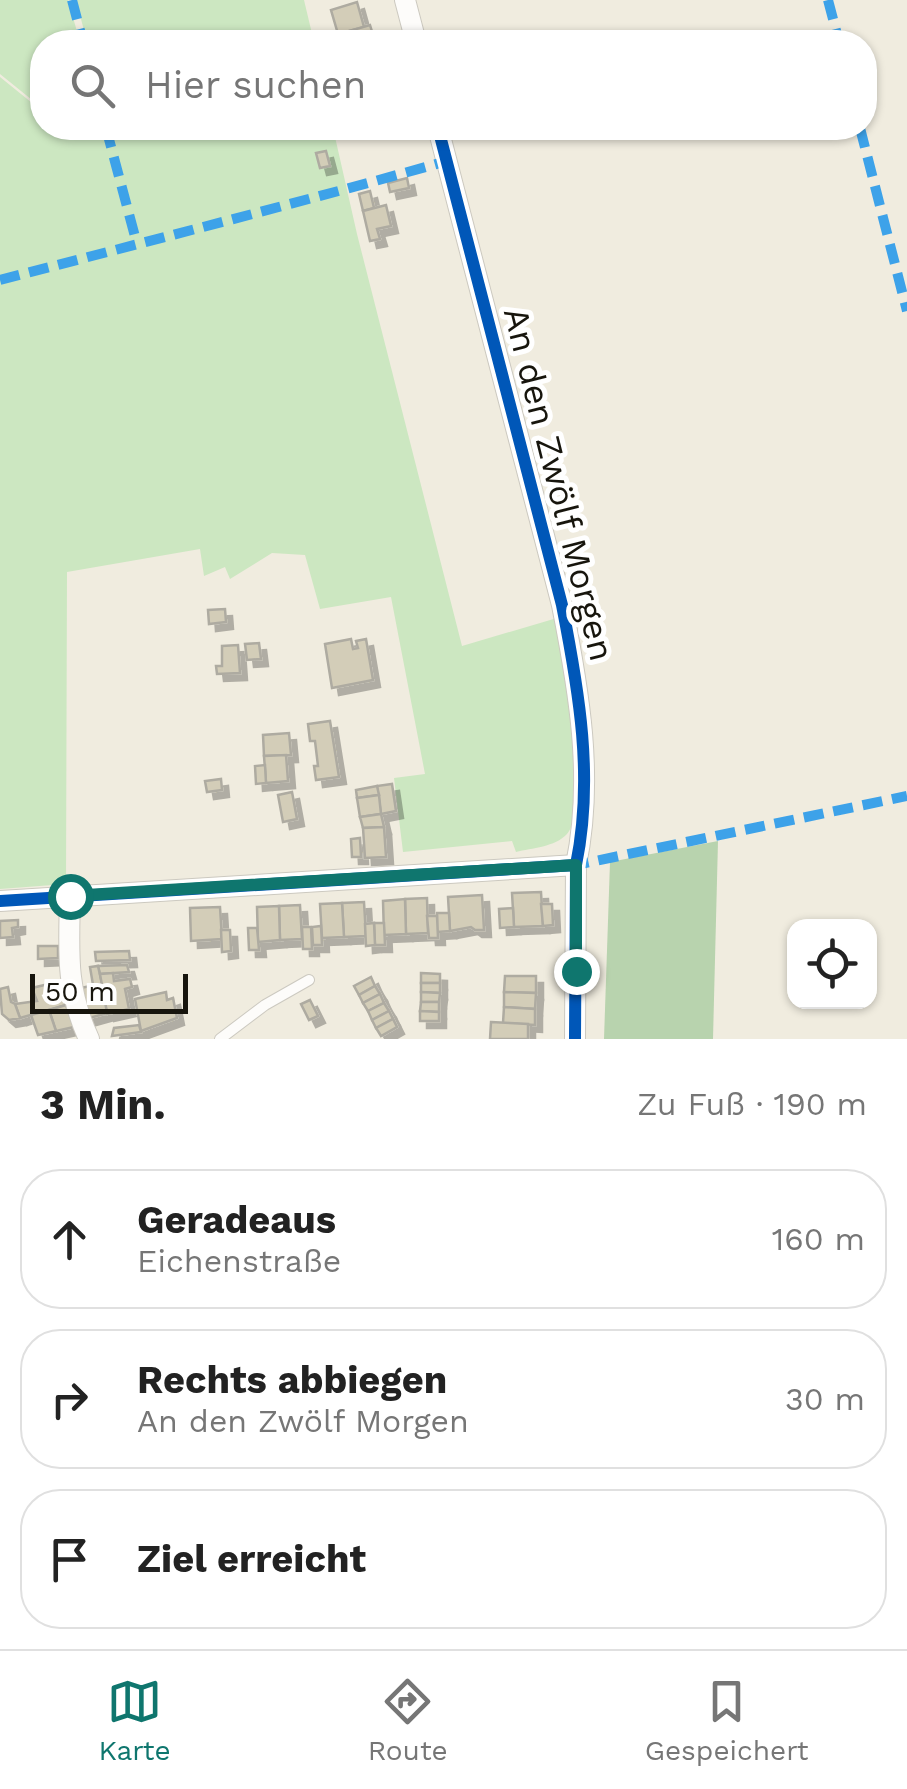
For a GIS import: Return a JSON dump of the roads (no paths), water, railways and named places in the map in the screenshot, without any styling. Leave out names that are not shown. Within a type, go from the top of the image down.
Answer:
[{"type":"street","points":[[405,0],[413,30]]},
{"type":"street","name":"An den Zwölf Morgen","points":[[441,140],[562,604],[577,680],[585,751],[582,838],[576,865],[574,1039]]},
{"type":"street","points":[[0,901],[576,865]]},
{"type":"street","points":[[70,896],[69,975],[78,1016],[89,1039]]},
{"type":"lane","points":[[220,1039],[265,1005],[309,980]]}]
